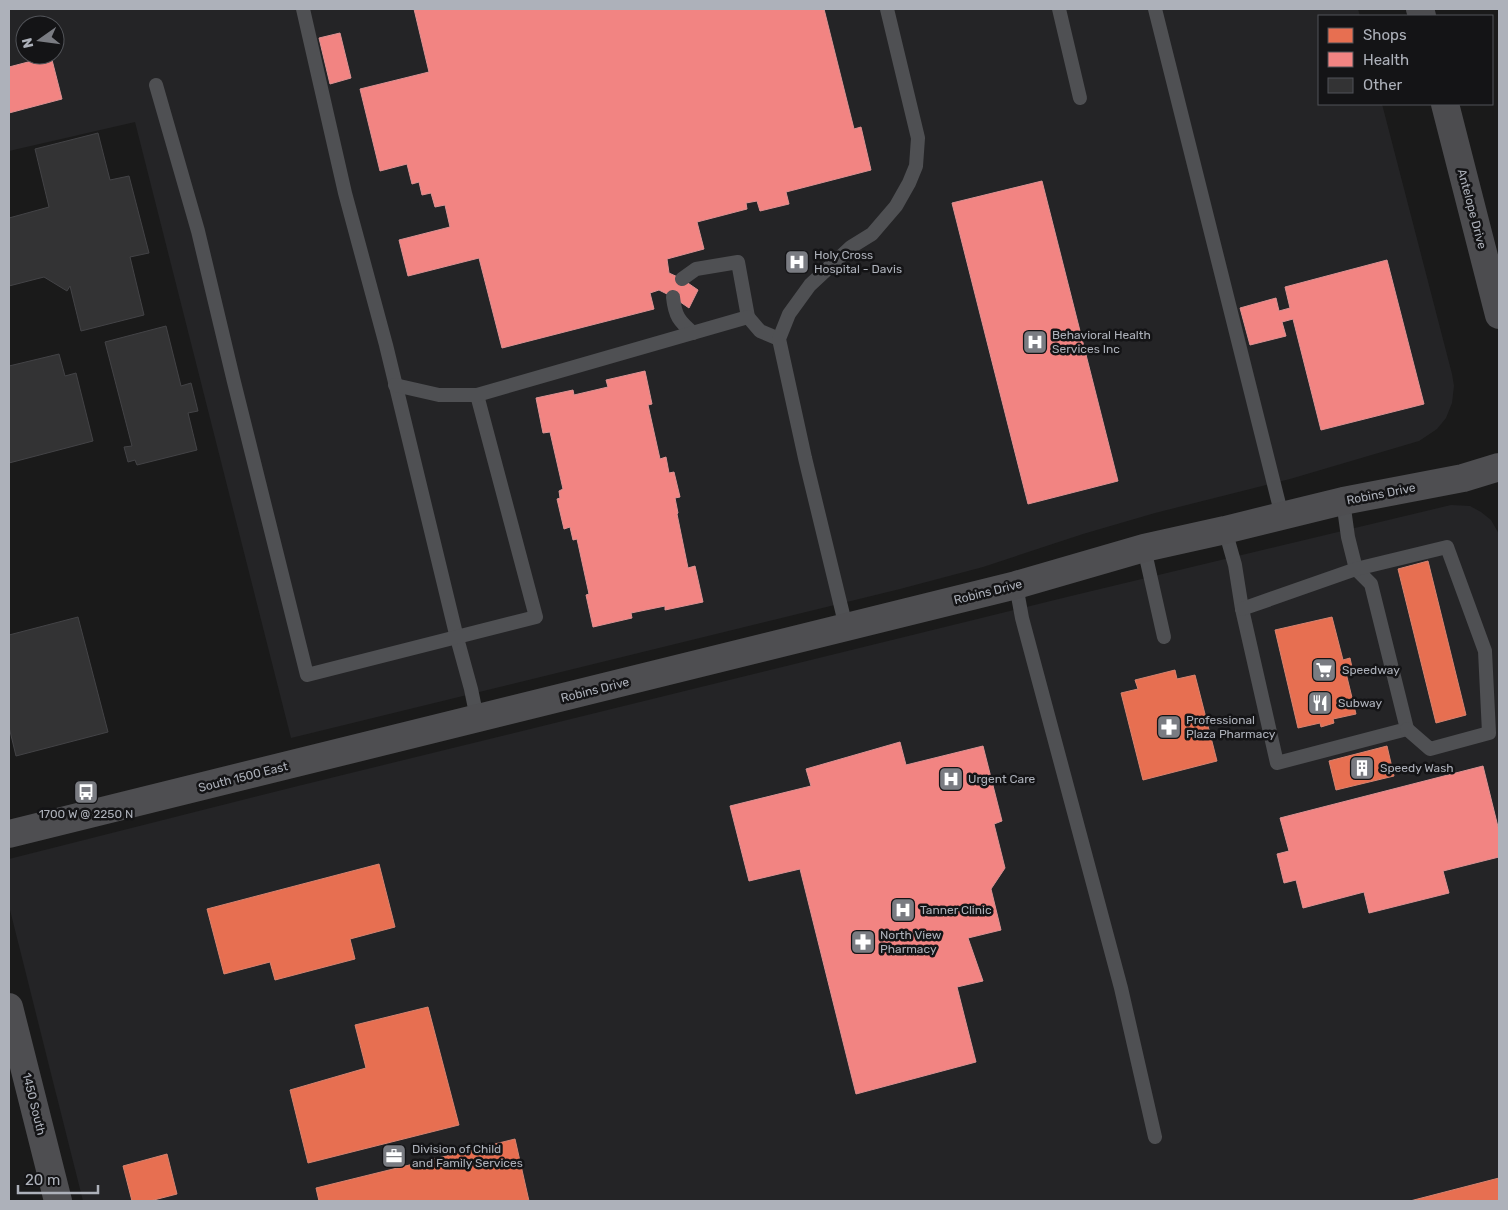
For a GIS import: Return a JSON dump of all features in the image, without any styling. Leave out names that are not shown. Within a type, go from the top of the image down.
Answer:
[{"type":"main road","name":"Antelope Drive","points":[[1445,105],[1499,314]]},
{"type":"street","name":"Robins Drive","points":[[477,718],[1016,585],[1144,548],[1343,501],[1463,478],[1499,467]]},
{"type":"street","name":"South 1500 East","points":[[9,834],[477,718]]},
{"type":"street","name":"1450 South","points":[[9,1007],[58,1201]]},
{"type":"lane","points":[[303,9],[345,193],[386,345],[477,718]]},
{"type":"lane","points":[[846,627],[804,458],[779,339],[789,314],[810,285],[851,248],[872,234],[896,206],[916,166],[918,138],[887,9]]},
{"type":"lane","points":[[1059,9],[1080,98]]},
{"type":"lane","points":[[1155,9],[1282,516]]},
{"type":"lane","points":[[156,85],[198,231],[307,675],[536,617],[477,395]]},
{"type":"lane","points":[[682,279],[696,269],[738,262],[748,317],[760,331],[779,339]]},
{"type":"lane","points":[[673,297],[674,310],[682,323],[693,334]]},
{"type":"lane","points":[[395,385],[439,395],[477,395],[748,317]]},
{"type":"lane","points":[[1242,609],[1356,569],[1447,547],[1492,649],[1489,733],[1430,749],[1407,729],[1371,584],[1356,569],[1348,537],[1343,501]]},
{"type":"lane","points":[[1225,530],[1235,565],[1242,609],[1277,763],[1407,729]]},
{"type":"lane","points":[[1144,548],[1164,637]]},
{"type":"lane","points":[[1016,585],[1022,618],[1121,988],[1155,1137]]},
{"type":"shaded area","name":"Holy Cross Hospital - Davis","points":[[9,9],[1358,9],[1360,15],[1318,15],[1318,105],[1382,105],[1452,374],[1454,386],[1452,403],[1446,418],[1437,429],[1419,441],[1290,479],[1155,513],[1083,534],[983,567],[291,738],[135,122],[9,151]]},
{"type":"shaded area","points":[[1451,505],[1470,506],[1481,512],[1491,520],[1499,534],[1499,1201],[83,1201],[9,906],[9,859],[1071,596]]},
{"type":"building: Shops","points":[[1428,561],[1466,715],[1436,723],[1398,569]]},
{"type":"building: Shops","points":[[1332,617],[1343,660],[1350,658],[1353,672],[1346,673],[1356,714],[1333,719],[1334,723],[1321,727],[1320,723],[1298,728],[1275,630]]},
{"type":"building: Shops","name":"Professional Plaza Pharmacy","points":[[1175,670],[1177,679],[1195,675],[1217,761],[1143,780],[1121,693],[1138,689],[1135,680]]},
{"type":"building: Shops","name":"Speedy Wash","points":[[1387,746],[1394,776],[1336,790],[1329,761]]},
{"type":"building: Shops","points":[[379,864],[395,927],[350,939],[355,959],[275,980],[270,962],[224,974],[207,909]]},
{"type":"building: Shops","points":[[428,1007],[459,1125],[308,1163],[290,1090],[366,1068],[355,1025]]},
{"type":"building: Shops","points":[[515,1139],[529,1201],[319,1201],[316,1188]]},
{"type":"building: Shops","points":[[167,1154],[177,1194],[150,1201],[132,1201],[123,1166]]},
{"type":"building: Shops","points":[[1499,1178],[1499,1201],[1410,1201]]},
{"type":"building: Health","points":[[414,9],[824,9],[854,129],[861,127],[871,170],[786,192],[789,204],[760,211],[757,201],[746,203],[747,209],[697,222],[704,249],[667,259],[669,273],[698,290],[689,308],[659,290],[650,293],[654,309],[502,348],[479,258],[408,276],[399,240],[450,227],[445,205],[435,207],[431,193],[422,195],[419,182],[412,184],[407,164],[380,171],[360,89],[429,72]]},
{"type":"building: Health","points":[[340,33],[351,78],[330,84],[319,38]]},
{"type":"building: Health","points":[[17,65],[53,65],[62,99],[9,113],[9,67]]},
{"type":"building: Health","name":"Behavioral Health Services Inc","points":[[1042,181],[1118,481],[1028,504],[952,203]]},
{"type":"building: Health","points":[[1387,260],[1424,404],[1321,430],[1293,319],[1282,322],[1286,336],[1250,345],[1240,308],[1276,298],[1279,311],[1290,308],[1285,287]]},
{"type":"building: Health","points":[[645,371],[652,404],[648,405],[660,459],[666,457],[669,473],[674,472],[680,497],[675,498],[677,514],[688,568],[695,566],[703,602],[665,610],[665,606],[631,613],[632,618],[593,627],[586,595],[589,594],[577,539],[573,540],[570,527],[564,529],[557,499],[560,498],[559,491],[563,489],[550,432],[543,433],[536,398],[573,390],[574,395],[608,387],[606,380]]},
{"type":"building: Health","name":"Tanner Clinic","points":[[900,742],[906,765],[983,746],[1002,821],[994,824],[1005,868],[991,889],[1001,930],[968,938],[983,981],[957,987],[976,1062],[856,1094],[800,869],[749,881],[730,806],[811,786],[806,769]]},
{"type":"building: Health","points":[[1483,766],[1499,831],[1499,857],[1443,871],[1449,893],[1369,913],[1364,892],[1303,908],[1296,880],[1284,883],[1277,854],[1289,851],[1280,818]]},
{"type":"building: Other","points":[[98,133],[110,180],[129,176],[149,253],[130,257],[144,315],[81,331],[70,286],[67,291],[44,277],[9,286],[9,218],[49,207],[35,149]]},
{"type":"building: Other","points":[[166,326],[181,386],[191,383],[198,411],[188,413],[197,450],[137,465],[135,460],[128,462],[124,447],[132,446],[105,342]]},
{"type":"building: Other","points":[[59,354],[65,376],[76,373],[93,441],[9,463],[9,366]]},
{"type":"building: Other","points":[[78,617],[108,732],[16,756],[9,727],[9,635]]},
{"type":"place","name":"Holy Cross Hospital - Davis","points":[[797,262]]},
{"type":"place","name":"Behavioral Health Services Inc","points":[[1035,342]]},
{"type":"place","name":"Speedway","points":[[1324,670]]},
{"type":"place","name":"Subway","points":[[1320,703]]},
{"type":"place","name":"Professional Plaza Pharmacy","points":[[1169,727]]},
{"type":"place","name":"Speedy Wash","points":[[1362,768]]},
{"type":"place","name":"Urgent Care","points":[[951,779]]},
{"type":"place","name":"1700 W @ 2250 N","points":[[86,792]]},
{"type":"place","name":"Tanner Clinic","points":[[903,910]]},
{"type":"place","name":"North View Pharmacy","points":[[863,942]]},
{"type":"place","name":"Division of Child and Family Services","points":[[394,1156]]}]
